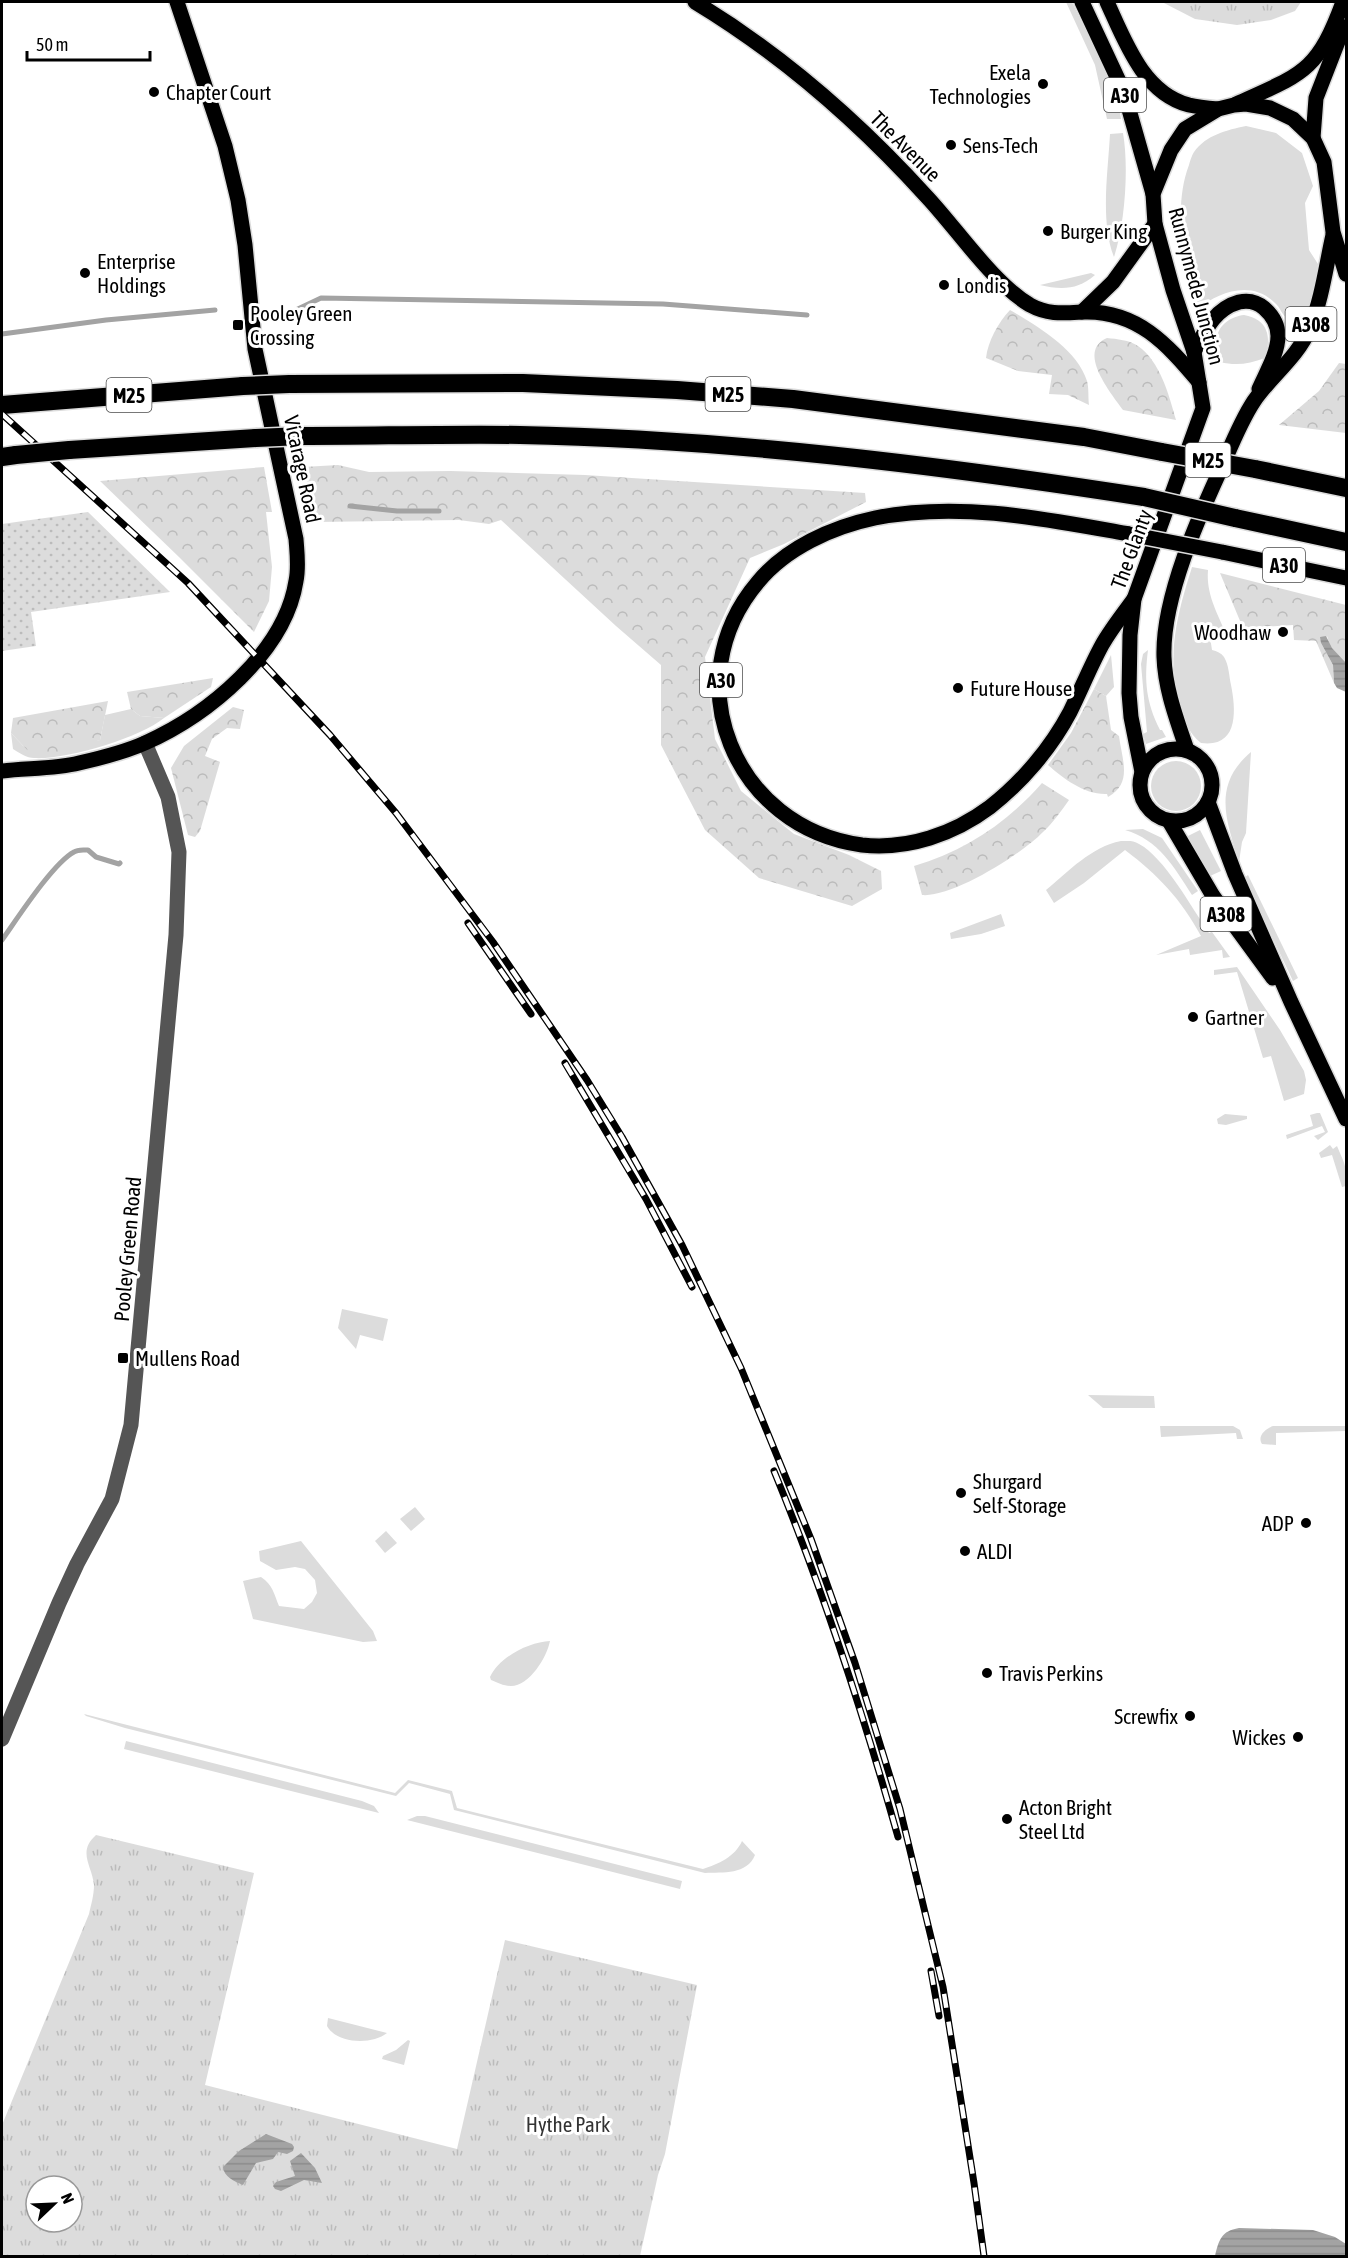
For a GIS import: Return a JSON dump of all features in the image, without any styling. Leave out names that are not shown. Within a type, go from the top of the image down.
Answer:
[{"type":"highway","name":"M25","points":[[8,404],[289,384],[523,383],[676,390],[793,399],[1084,437],[1347,488]]},
{"type":"highway","name":"M25","points":[[9,456],[69,450],[302,436],[521,435],[672,442],[852,458],[1144,497],[1347,542]]},
{"type":"main road","name":"Vicarage Road","points":[[2,771],[77,764],[145,743],[199,711],[228,689],[259,657],[279,628],[293,596],[297,570],[296,539],[255,349],[245,245],[238,200],[225,146],[177,2]]},
{"type":"main road","name":"The Avenue","points":[[695,2],[749,36],[849,118],[927,196],[1011,292],[1032,306],[1052,313],[1082,312],[1116,315],[1132,321],[1175,354],[1200,384]]},
{"type":"main road","name":"A30","points":[[1082,2],[1124,92],[1153,194]]},
{"type":"main road","name":"A30","points":[[1107,2],[1138,66],[1154,85],[1169,96],[1189,105],[1218,109]]},
{"type":"main road","points":[[1234,105],[1300,74],[1314,61],[1345,4]]},
{"type":"main road","points":[[1313,138],[1316,98],[1339,39],[1345,4]]},
{"type":"main road","name":"Runnymede Junction","points":[[1202,416],[1200,384],[1194,352],[1173,290],[1155,224],[1153,194],[1171,150],[1185,129],[1218,109],[1234,105],[1246,104],[1270,108],[1293,119],[1313,138],[1324,162],[1333,232],[1347,274]]},
{"type":"main road","points":[[1082,312],[1113,282],[1155,224]]},
{"type":"main road","name":"Runnymede Junction","points":[[1187,750],[1165,674],[1164,654],[1168,615],[1181,566],[1209,494],[1242,423],[1255,400],[1295,355],[1309,329],[1318,302],[1333,232]]},
{"type":"main road","points":[[1194,352],[1216,314],[1230,305],[1246,300],[1259,303],[1269,312],[1277,325],[1278,338],[1255,400]]},
{"type":"main road","name":"The Glanty","points":[[1142,772],[1131,717],[1129,693],[1130,634],[1134,598],[1202,416]]},
{"type":"main road","name":"A30","points":[[1134,598],[1103,643],[1069,714],[1046,750],[1003,796],[982,812],[956,828],[923,841],[874,846],[840,841],[802,827],[773,807],[756,789],[742,768],[729,741],[722,713],[720,688],[722,659],[726,641],[743,603],[757,583],[786,557],[806,543],[831,531],[875,518],[944,511],[1011,515],[1129,534],[1347,578]]},
{"type":"main road","points":[[1173,749],[1187,750],[1203,761],[1208,768],[1213,784],[1208,802],[1195,817],[1182,821],[1169,821],[1152,813],[1142,799],[1140,782],[1142,772],[1149,760],[1160,752],[1173,749]]},
{"type":"main road","name":"A308","points":[[1208,802],[1235,874],[1291,1002],[1347,1119]]},
{"type":"main road","name":"A308","points":[[1169,821],[1213,896],[1291,1002]]},
{"type":"street","name":"Pooley Green Road","points":[[2,1738],[63,1593],[112,1499],[131,1425],[176,935],[179,852],[168,797],[145,743]]},
{"type":"green space","points":[[1066,2],[1072,2],[1101,60],[1114,91],[1121,119],[1107,119],[1095,65]]},
{"type":"green space","points":[[1162,2],[1301,2],[1295,11],[1271,20],[1237,25],[1195,19]]},
{"type":"green space","points":[[1246,126],[1276,133],[1302,153],[1313,186],[1305,203],[1309,250],[1318,264],[1316,292],[1306,323],[1287,318],[1266,296],[1246,290],[1225,293],[1197,310],[1182,237],[1181,200],[1184,182],[1192,156],[1199,146],[1217,134]]},
{"type":"green space","points":[[1123,133],[1126,162],[1125,195],[1121,228],[1114,257],[1106,213],[1110,134]]},
{"type":"green space","points":[[1091,273],[1095,275],[1089,280],[1069,288],[1040,285]]},
{"type":"green space","points":[[1010,310],[1055,340],[1075,359],[1087,381],[1089,405],[1068,395],[1049,394],[1052,375],[1018,371],[986,358],[994,332]]},
{"type":"green space","points":[[1244,315],[1258,320],[1266,330],[1268,343],[1265,358],[1242,364],[1220,362],[1217,341],[1220,329],[1230,319]]},
{"type":"green space","points":[[1107,338],[1131,342],[1146,352],[1163,379],[1176,420],[1123,410],[1104,383],[1095,362],[1098,344]]},
{"type":"green space","points":[[1339,363],[1346,364],[1346,433],[1279,425],[1319,391]]},
{"type":"green space","points":[[338,465],[369,472],[451,471],[585,475],[865,493],[866,502],[784,544],[750,558],[705,657],[715,739],[741,791],[794,834],[849,855],[881,871],[882,889],[852,906],[759,878],[705,830],[661,745],[661,665],[501,520],[489,524],[459,520],[316,522],[303,467]]},
{"type":"green space","points":[[264,467],[272,512],[266,512],[272,567],[269,601],[254,632],[100,481]]},
{"type":"green space","points":[[88,512],[170,592],[31,612],[36,646],[2,651],[2,524]]},
{"type":"green space","points":[[1192,567],[1208,570],[1210,595],[1226,634],[1210,637],[1212,650],[1222,654],[1227,663],[1234,716],[1229,733],[1222,740],[1213,743],[1201,743],[1190,730],[1183,715],[1176,685],[1175,635]]},
{"type":"green space","points":[[1220,573],[1346,605],[1346,664],[1330,646],[1327,636],[1321,643],[1333,665],[1334,683],[1316,641],[1294,640],[1293,625],[1243,628]]},
{"type":"green space","points":[[1148,650],[1146,682],[1149,701],[1160,730],[1166,737],[1146,744],[1143,734],[1147,732],[1141,664],[1143,654]]},
{"type":"green space","points":[[1111,655],[1114,687],[1106,696],[1094,689]]},
{"type":"green space","points":[[213,678],[211,687],[164,718],[140,716],[131,709],[127,692]]},
{"type":"green space","points":[[1094,689],[1106,696],[1111,730],[1119,736],[1123,762],[1121,785],[1108,797],[1107,794],[1091,792],[1075,785],[1048,765],[1071,733]]},
{"type":"green space","points":[[108,701],[100,740],[53,754],[27,750],[11,733],[13,718]]},
{"type":"green space","points":[[233,707],[244,710],[240,729],[227,728],[212,739],[205,756],[220,762],[200,831],[195,837],[188,835],[171,768],[184,746]]},
{"type":"green space","points":[[131,709],[140,716],[164,718],[153,726],[121,740],[64,755],[31,758],[13,749],[11,733],[27,750],[100,740],[105,715]]},
{"type":"green space","points":[[1251,752],[1246,833],[1239,862],[1227,817],[1227,790],[1231,777],[1239,764]]},
{"type":"green space","points":[[1176,761],[1194,768],[1201,786],[1194,804],[1176,811],[1158,804],[1151,786],[1158,768]]},
{"type":"green space","points":[[1042,783],[1069,800],[1043,832],[1019,852],[986,873],[951,890],[922,895],[914,866],[951,852],[984,834],[1014,811]]},
{"type":"green space","points":[[1143,829],[1162,838],[1198,891],[1192,895],[1172,865],[1156,848],[1147,840],[1125,830]]},
{"type":"green space","points":[[1200,830],[1221,871],[1210,876],[1186,837]]},
{"type":"green space","points":[[1121,841],[1137,843],[1158,860],[1168,871],[1209,933],[1212,932],[1230,957],[1223,958],[1222,950],[1190,955],[1189,949],[1156,955],[1201,936],[1168,888],[1125,850],[1084,883],[1054,903],[1046,890],[1090,854]]},
{"type":"green space","points":[[1248,875],[1298,978],[1293,981],[1244,878]]},
{"type":"green space","points":[[1001,914],[1005,926],[981,934],[951,939],[950,933]]},
{"type":"green space","points":[[1237,967],[1280,1030],[1304,1071],[1306,1080],[1304,1094],[1284,1101],[1271,1056],[1263,1058],[1237,972],[1214,975],[1214,970]]},
{"type":"green space","points":[[1320,1113],[1328,1132],[1318,1140],[1314,1136],[1325,1132],[1322,1126],[1287,1139],[1286,1135],[1313,1126],[1310,1115]]},
{"type":"green space","points":[[1225,1114],[1247,1116],[1247,1119],[1226,1125],[1218,1124],[1217,1119]]},
{"type":"green space","points":[[1330,1145],[1333,1149],[1337,1146],[1343,1161],[1346,1186],[1342,1187],[1332,1155],[1321,1158],[1319,1153]]},
{"type":"green space","points":[[342,1309],[388,1319],[383,1341],[360,1335],[356,1349],[338,1328]]},
{"type":"green space","points":[[1088,1395],[1154,1396],[1155,1408],[1103,1408]]},
{"type":"green space","points":[[1160,1426],[1233,1426],[1240,1430],[1243,1439],[1237,1439],[1236,1433],[1161,1437]]},
{"type":"green space","points":[[1273,1426],[1346,1426],[1346,1431],[1276,1433],[1276,1445],[1262,1444],[1260,1438],[1263,1433]]},
{"type":"green space","points":[[415,1507],[425,1519],[411,1531],[400,1519]]},
{"type":"green space","points":[[386,1531],[397,1543],[385,1553],[375,1541]]},
{"type":"green space","points":[[301,1541],[373,1631],[377,1641],[363,1642],[253,1619],[243,1581],[261,1577],[271,1587],[279,1606],[304,1609],[312,1602],[317,1593],[315,1580],[305,1569],[295,1567],[276,1570],[260,1561],[259,1551]]},
{"type":"green space","points":[[550,1641],[541,1663],[524,1682],[510,1686],[491,1680],[490,1677],[494,1670],[507,1657],[533,1644]]},
{"type":"green space","points":[[84,1714],[395,1793],[408,1780],[452,1791],[457,1808],[703,1869],[731,1856],[742,1841],[755,1855],[746,1866],[740,1869],[705,1873],[454,1810],[450,1794],[409,1783],[396,1796],[125,1728]]},
{"type":"green space","points":[[126,1741],[362,1801],[374,1806],[379,1813],[124,1749]]},
{"type":"green space","points":[[425,1816],[682,1881],[680,1889],[407,1820]]},
{"type":"green space","name":"Hythe Park","points":[[96,1835],[254,1873],[205,2085],[457,2149],[505,1940],[697,1985],[665,2154],[640,2256],[2,2256],[2,2125],[89,1914],[94,1885],[87,1859],[87,1847]]},
{"type":"green space","points":[[328,2018],[387,2033],[373,2040],[346,2039],[332,2032],[327,2026]]},
{"type":"green space","points":[[408,2040],[410,2041],[404,2065],[382,2059],[383,2056],[396,2050]]},
{"type":"shaded area","points":[[1326,636],[1332,648],[1346,663],[1346,692],[1337,688],[1334,683],[1333,665],[1321,643],[1320,637]]},
{"type":"shaded area","points":[[266,2134],[292,2144],[293,2151],[287,2154],[278,2152],[273,2159],[256,2163],[243,2185],[227,2176],[223,2167],[239,2151]]},
{"type":"shaded area","points":[[301,2153],[315,2168],[322,2183],[304,2180],[281,2191],[275,2189],[273,2186],[276,2182],[295,2176],[290,2161]]},
{"type":"shaded area","points":[[1239,2228],[1313,2230],[1335,2237],[1346,2244],[1346,2256],[1215,2256],[1222,2237],[1228,2231]]},
{"type":"waterway","points":[[281,317],[321,298],[663,304],[807,315]]},
{"type":"waterway","points":[[2,334],[106,320],[215,310]]},
{"type":"waterway","points":[[350,506],[397,511],[439,511]]},
{"type":"waterway","points":[[2,940],[46,879],[65,858],[74,852],[88,850],[96,857],[120,863]]},
{"type":"railway","points":[[2,414],[188,583],[330,735],[396,813],[493,942],[587,1080],[622,1137],[682,1245],[741,1368],[811,1539],[855,1663],[900,1809],[943,1987],[984,2256]]},
{"type":"railway","points":[[468,923],[531,1014]]},
{"type":"railway","points":[[565,1063],[646,1199],[692,1287]]},
{"type":"railway","points":[[774,1471],[841,1652],[898,1837]]},
{"type":"railway","points":[[931,1971],[939,2016]]},
{"type":"place","name":"Exela Technologies","points":[[1043,84]]},
{"type":"place","name":"Chapter Court","points":[[154,92]]},
{"type":"place","name":"Sens-Tech","points":[[951,145]]},
{"type":"place","name":"Burger King","points":[[1048,231]]},
{"type":"place","name":"Enterprise Holdings","points":[[85,273]]},
{"type":"place","name":"Londis","points":[[944,285]]},
{"type":"place","name":"Pooley Green Crossing","points":[[238,325]]},
{"type":"place","name":"Woodhaw","points":[[1283,632]]},
{"type":"place","name":"Future House","points":[[958,688]]},
{"type":"place","name":"Gartner","points":[[1193,1017]]},
{"type":"place","name":"Mullens Road","points":[[123,1358]]},
{"type":"place","name":"Shurgard Self-Storage","points":[[961,1493]]},
{"type":"place","name":"ADP","points":[[1306,1523]]},
{"type":"place","name":"ALDI","points":[[965,1551]]},
{"type":"place","name":"Travis Perkins","points":[[987,1673]]},
{"type":"place","name":"Screwfix","points":[[1190,1716]]},
{"type":"place","name":"Wickes","points":[[1298,1737]]},
{"type":"place","name":"Acton Bright Steel Ltd","points":[[1007,1819]]}]
